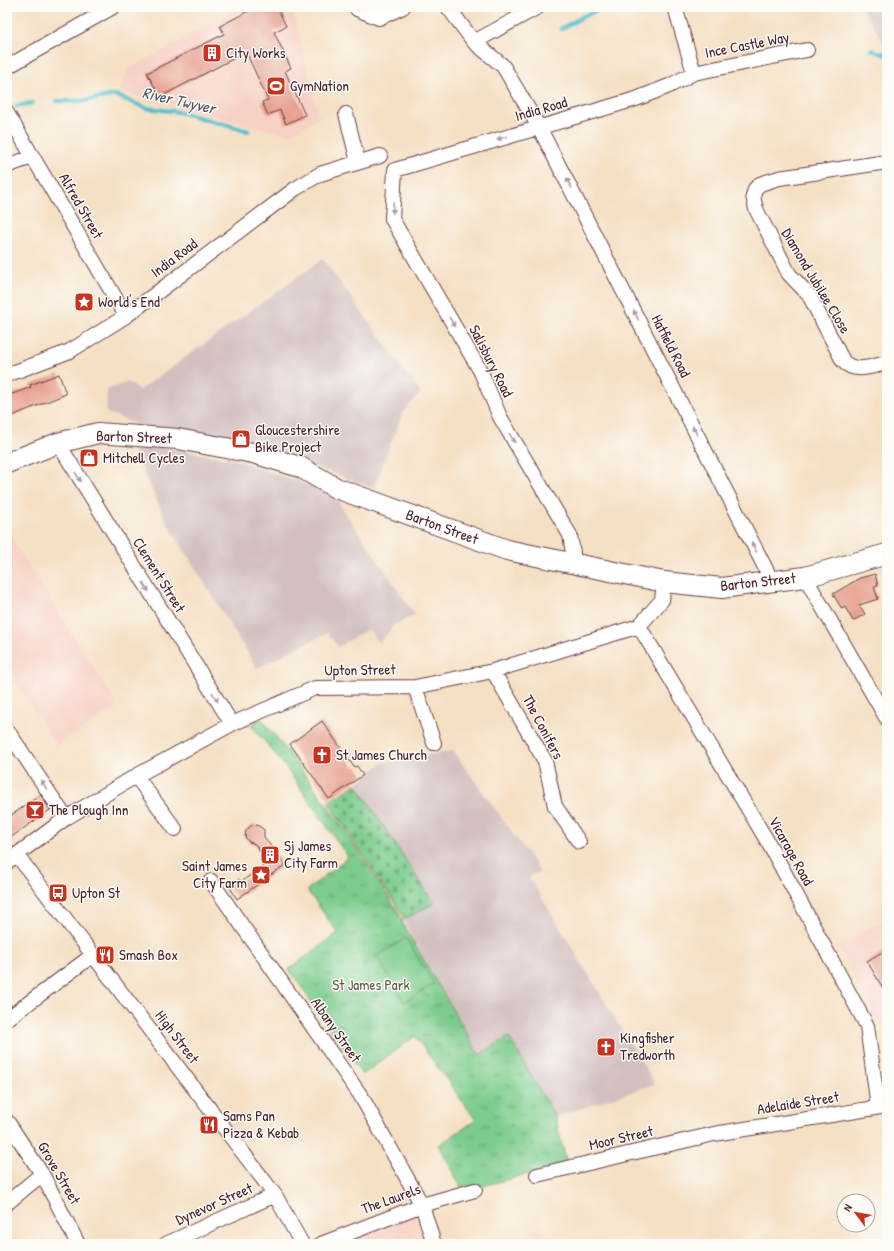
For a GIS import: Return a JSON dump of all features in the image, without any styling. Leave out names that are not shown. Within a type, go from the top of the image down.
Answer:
[{"type":"main road","name":"Barton Street","points":[[7,463],[58,443],[98,434],[178,439],[253,453],[300,467],[336,488],[507,550],[664,582],[722,588],[805,577],[887,554]]},
{"type":"street","points":[[7,66],[113,7]]},
{"type":"street","points":[[357,9],[379,18],[403,7]]},
{"type":"street","name":"Hatfield Road","points":[[448,7],[474,42],[503,66],[539,127],[772,582]]},
{"type":"street","points":[[474,42],[538,7]]},
{"type":"street","points":[[675,7],[694,72]]},
{"type":"street","name":"Ince Castle Way","points":[[694,72],[807,50]]},
{"type":"street","name":"India Road","points":[[395,170],[636,99],[669,86],[694,72]]},
{"type":"street","name":"Alfred Street","points":[[7,113],[126,316]]},
{"type":"street","points":[[346,114],[358,162]]},
{"type":"street","name":"India Road","points":[[7,376],[70,350],[126,316],[295,189],[320,174],[380,156]]},
{"type":"street","points":[[7,166],[32,157]]},
{"type":"street","name":"Diamond Jubilee Close","points":[[887,162],[780,178],[760,184],[755,189],[752,196],[756,209],[789,274],[808,295],[843,361],[847,365],[857,370],[887,363]]},
{"type":"street","name":"Salisbury Road","points":[[395,170],[392,219],[481,372],[500,418],[570,535],[573,553],[570,564]]},
{"type":"street","name":"Clement Street","points":[[58,443],[232,724]]},
{"type":"street","points":[[805,577],[887,719]]},
{"type":"street","points":[[639,626],[662,600],[664,582]]},
{"type":"street","name":"Upton Street","points":[[12,859],[66,818],[136,776],[232,724],[315,688],[415,687],[493,671],[639,626]]},
{"type":"street","name":"Vicarage Road","points":[[639,626],[769,844],[867,1026],[882,1106]]},
{"type":"street","name":"The Conifers","points":[[493,671],[545,761],[555,806],[579,842]]},
{"type":"street","points":[[415,687],[434,743]]},
{"type":"street","points":[[7,730],[66,818]]},
{"type":"street","points":[[136,776],[175,829]]},
{"type":"street","name":"High Street","points":[[12,859],[93,955],[275,1195],[302,1244]]},
{"type":"street","name":"Albany Street","points":[[211,881],[361,1096],[422,1205],[434,1244]]},
{"type":"street","points":[[7,1019],[93,955]]},
{"type":"street","name":"Adelaide Street","points":[[714,1134],[882,1106]]},
{"type":"street","name":"Grove Street","points":[[7,1122],[42,1174],[78,1244]]},
{"type":"street","name":"Moor Street","points":[[537,1175],[714,1134]]},
{"type":"street","points":[[7,1203],[42,1174]]},
{"type":"street","name":"The Laurels","points":[[321,1244],[422,1205],[475,1190]]},
{"type":"street","name":"Dynevor Street","points":[[166,1244],[275,1195]]},
{"type":"shaded area","points":[[243,7],[292,7],[319,118],[289,135],[120,92],[127,70]]},
{"type":"shaded area","points":[[861,7],[887,7],[887,48],[884,42]]},
{"type":"shaded area","points":[[323,259],[421,393],[403,412],[373,488],[242,442],[138,425],[106,412],[107,390],[128,382],[140,390]]},
{"type":"shaded area","points":[[129,442],[233,459],[336,495],[340,505],[415,615],[395,624],[379,643],[368,629],[338,647],[327,633],[257,668],[168,524]]},
{"type":"shaded area","points":[[7,532],[118,706],[57,746],[7,668]]},
{"type":"shaded area","points":[[453,751],[540,871],[529,877],[655,1084],[555,1117],[509,1037],[479,1055],[403,920],[434,902],[356,784],[382,763]]},
{"type":"shaded area","points":[[887,918],[887,1022],[879,1024],[837,946]]},
{"type":"shaded area","points":[[422,1205],[434,1244],[321,1244]]},
{"type":"green space","name":"St James Park","points":[[261,718],[318,792],[403,920],[402,922],[479,1055],[509,1037],[555,1117],[567,1164],[463,1191],[439,1145],[476,1120],[415,1036],[362,1075],[289,969],[338,933],[307,890],[348,857],[285,766],[251,725]]},
{"type":"green space","points":[[356,784],[434,903],[405,919],[328,802]]},
{"type":"green space","points":[[406,938],[434,984],[404,1002],[377,956]]},
{"type":"building","points":[[256,7],[277,7],[286,26],[274,32],[291,68],[285,71],[305,115],[286,124],[280,110],[268,115],[262,102],[268,100],[246,52],[160,97],[147,73],[224,34],[220,26]]},
{"type":"building","points":[[59,374],[66,394],[7,418],[7,396]]},
{"type":"building","points":[[875,574],[878,586],[874,587],[878,599],[859,605],[865,614],[853,621],[845,607],[842,609],[833,594],[860,578]]},
{"type":"building","name":"St James Church","points":[[322,721],[354,767],[357,766],[363,775],[329,799],[290,744]]},
{"type":"building","points":[[41,795],[50,810],[7,840],[7,818]]},
{"type":"building","name":"Sj James City Farm","points":[[253,824],[264,830],[264,837],[285,865],[237,899],[229,886],[239,879],[241,882],[267,863],[255,844],[249,842],[245,837],[246,830]]},
{"type":"building","points":[[887,949],[887,995],[867,961]]},
{"type":"waterway","points":[[561,29],[584,16],[605,7]]},
{"type":"waterway","points":[[872,50],[887,55]]},
{"type":"waterway","name":"River Twyver","points":[[57,101],[84,101],[115,95],[146,108],[179,112],[248,131]]},
{"type":"waterway","points":[[16,106],[32,103]]},
{"type":"railway","points":[[882,7],[887,14]]},
{"type":"place","name":"City Works","points":[[212,53]]},
{"type":"place","name":"GymNation","points":[[276,86]]},
{"type":"place","name":"World's End","points":[[84,302]]},
{"type":"place","name":"Gloucestershire Bike Project","points":[[241,439]]},
{"type":"place","name":"Mitchell Cycles","points":[[89,458]]},
{"type":"place","name":"St James Church","points":[[322,755]]},
{"type":"place","name":"The Plough Inn","points":[[35,810]]},
{"type":"place","name":"Sj James City Farm","points":[[270,855]]},
{"type":"place","name":"Saint James City Farm","points":[[261,875]]},
{"type":"place","name":"Upton St","points":[[58,893]]},
{"type":"place","name":"Smash Box","points":[[105,955]]},
{"type":"place","name":"Kingfisher Tredworth","points":[[606,1047]]},
{"type":"place","name":"Sams Pan Pizza & Kebab","points":[[209,1125]]}]
